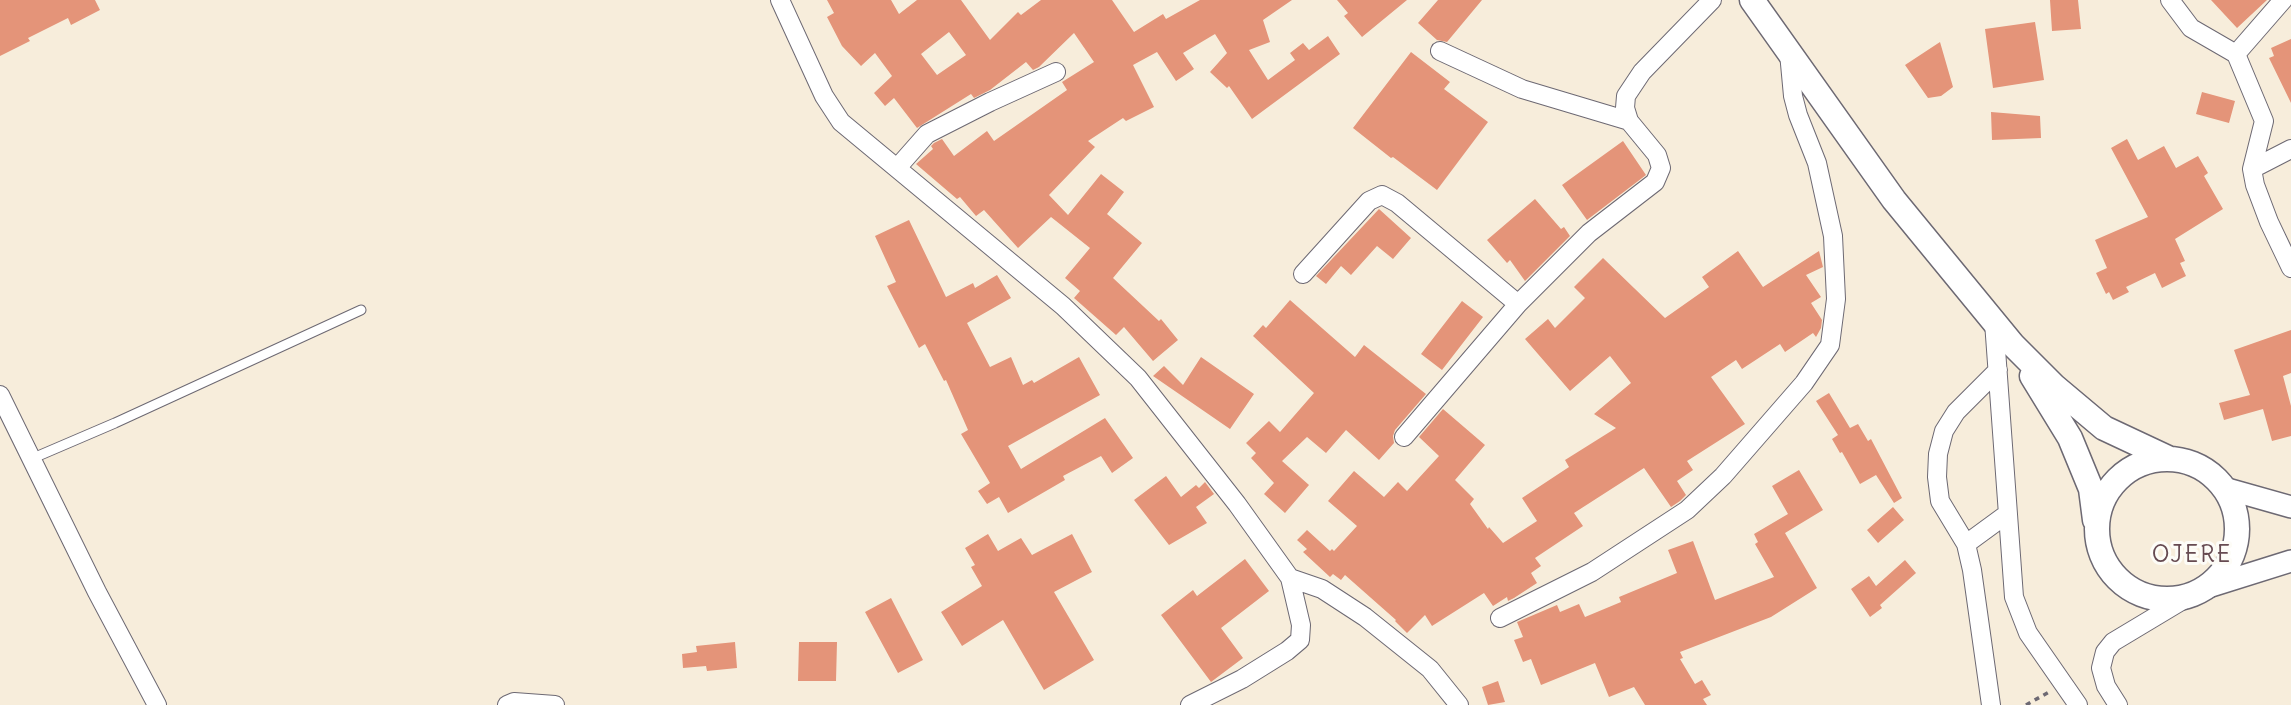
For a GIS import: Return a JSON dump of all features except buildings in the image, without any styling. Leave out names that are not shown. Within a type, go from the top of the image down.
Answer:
[{"type":"main road","points":[[1752,0],[1894,200],[2013,345],[2054,386],[2104,428],[2168,458],[2190,462],[2209,472],[2224,488],[2234,508],[2238,530],[2234,551],[2224,571],[2198,592],[2166,600],[2144,596],[2125,586],[2110,570],[2100,550],[2091,489],[2070,438],[2013,345]]},
{"type":"main road","points":[[2097,528],[2100,506],[2110,486],[2126,471],[2146,461],[2168,458]]},
{"type":"street","points":[[780,0],[824,96],[841,122],[1063,306],[1138,378],[1237,504],[1290,578],[1301,625],[1300,640],[1242,679],[1190,705]]},
{"type":"street","points":[[1404,437],[1518,304],[1589,233],[1655,181],[1661,168],[1657,155],[1629,121],[1625,108],[1626,96],[1642,72],[1712,0]]},
{"type":"street","points":[[2170,0],[2191,28],[2236,54],[2264,121],[2252,169],[2255,185],[2291,268]]},
{"type":"street","points":[[2236,54],[2283,0]]},
{"type":"street","points":[[1440,51],[1522,89],[1629,121]]},
{"type":"street","points":[[1500,618],[1592,572],[1687,510],[1723,476],[1804,383],[1830,345],[1836,299],[1833,236],[1817,163],[1793,96],[1788,51]]},
{"type":"street","points":[[897,168],[927,134],[1056,72]]},
{"type":"street","points":[[2252,169],[2291,149]]},
{"type":"street","points":[[1303,274],[1369,201],[1382,195],[1396,203],[1518,304]]},
{"type":"street","points":[[1994,322],[2014,597],[2028,633],[2078,705]]},
{"type":"street","points":[[1991,705],[1966,544],[1940,501],[1937,477],[1938,454],[1944,431],[1956,412],[1998,370]]},
{"type":"street","points":[[0,395],[97,592],[157,705]]},
{"type":"street","points":[[2224,488],[2291,507]]},
{"type":"street","points":[[1966,544],[2007,514]]},
{"type":"street","points":[[2118,705],[2106,686],[2101,668],[2105,652],[2113,642],[2198,592],[2291,561]]},
{"type":"street","points":[[1290,578],[1322,589],[1365,617],[1430,669],[1459,705]]},
{"type":"street","points":[[507,705],[514,702],[555,705]]},
{"type":"lane","points":[[31,459],[361,310]]},
{"type":"path","points":[[2026,705],[2063,685]]},
{"type":"district","name":"OJERE","points":[[2192,555]]}]
